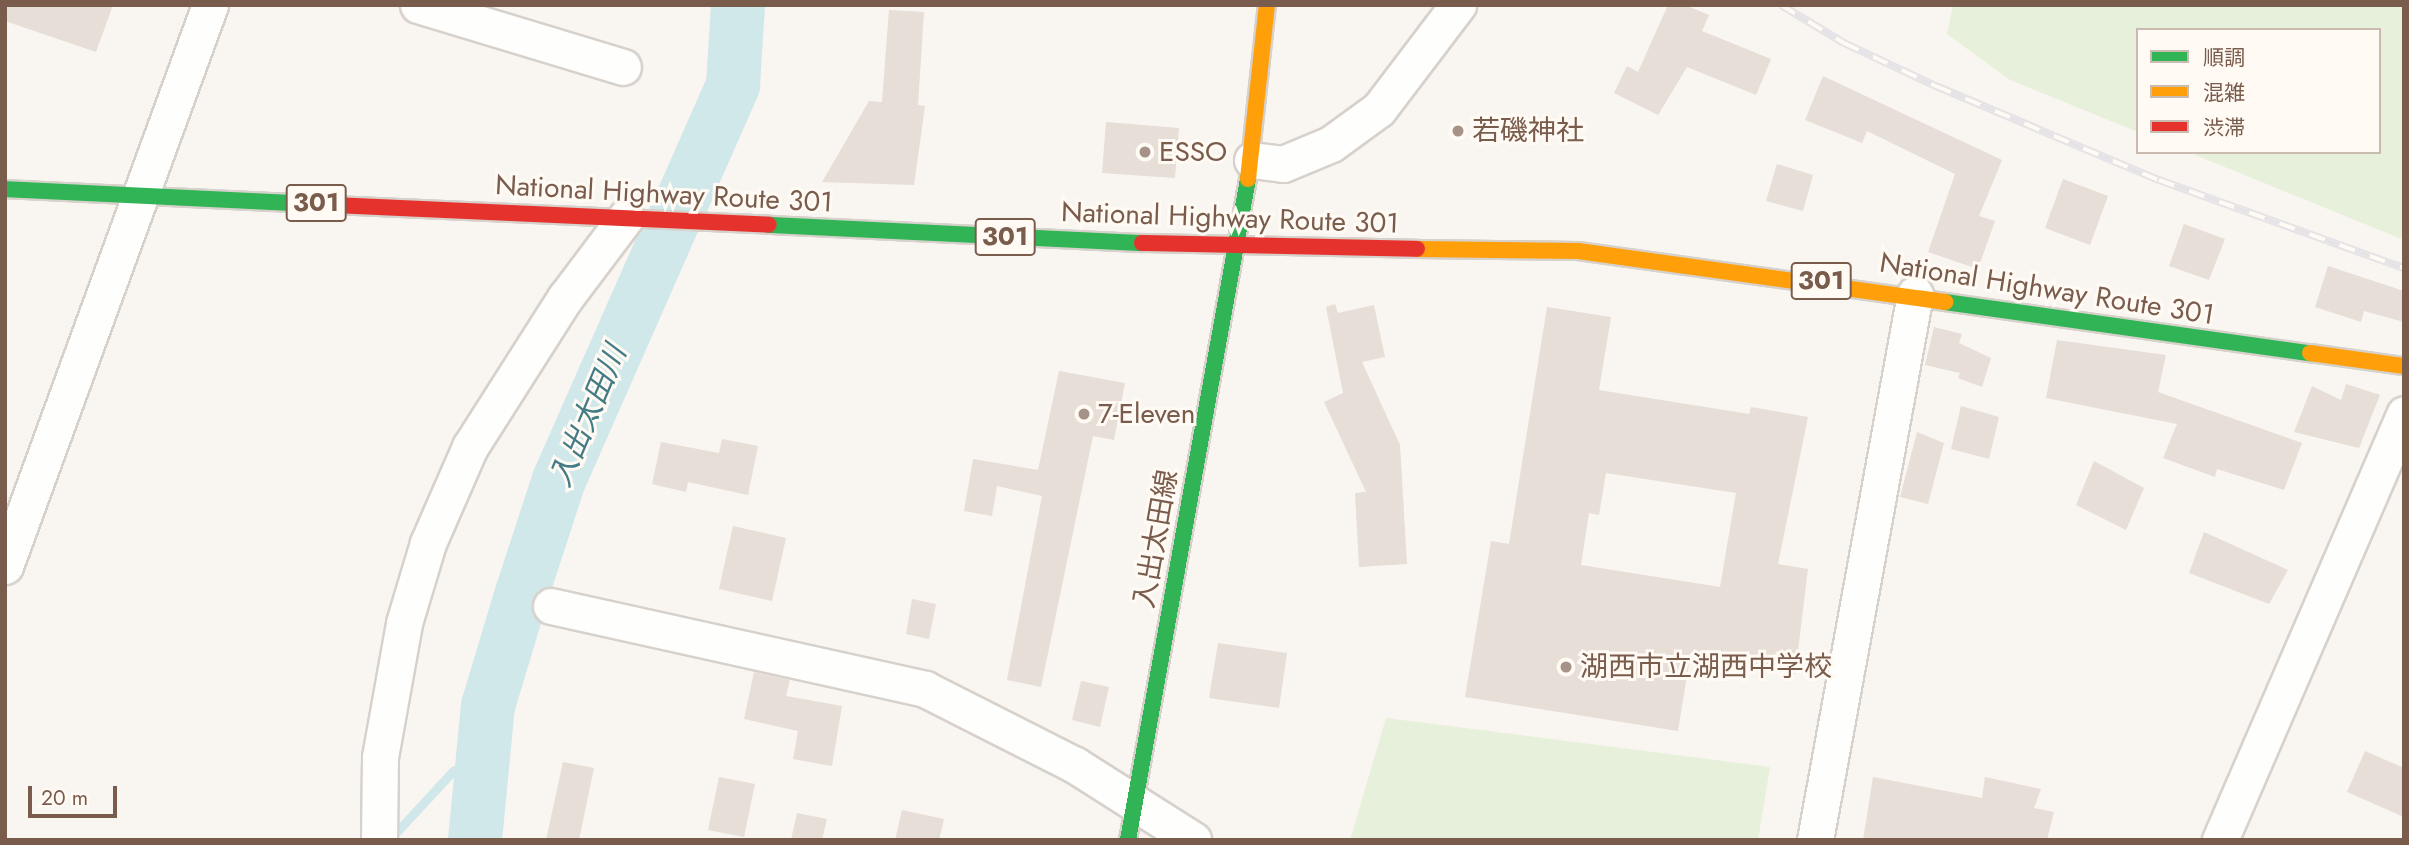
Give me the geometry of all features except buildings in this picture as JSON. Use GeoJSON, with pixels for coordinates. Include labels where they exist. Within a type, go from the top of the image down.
{"type":"FeatureCollection","features":[{"type":"Feature","properties":{"kind":"main road","name":"入出太田線"},"geometry":{"type":"LineString","coordinates":[[1128,840],[1137,803],[1252,160],[1266,5]]}},
{"type":"Feature","properties":{"kind":"main road","name":"National Highway Route 301"},"geometry":{"type":"LineString","coordinates":[[5,189],[1235,247],[1578,251],[1915,294],[2404,366]]}},
{"type":"Feature","properties":{"kind":"street"},"geometry":{"type":"LineString","coordinates":[[5,566],[143,196],[210,5]]}},
{"type":"Feature","properties":{"kind":"street"},"geometry":{"type":"LineString","coordinates":[[418,5],[623,67]]}},
{"type":"Feature","properties":{"kind":"street"},"geometry":{"type":"LineString","coordinates":[[1252,160],[1283,164],[1331,144],[1379,109],[1458,5]]}},
{"type":"Feature","properties":{"kind":"street"},"geometry":{"type":"LineString","coordinates":[[379,840],[380,757],[404,623],[429,543],[470,447],[565,298],[626,217]]}},
{"type":"Feature","properties":{"kind":"street"},"geometry":{"type":"LineString","coordinates":[[1815,840],[1915,294]]}},
{"type":"Feature","properties":{"kind":"street"},"geometry":{"type":"LineString","coordinates":[[2220,840],[2404,414]]}},
{"type":"Feature","properties":{"kind":"street"},"geometry":{"type":"LineString","coordinates":[[551,606],[925,689],[1137,803],[1193,840]]}},
{"type":"Feature","properties":{"kind":"green space"},"geometry":{"type":"Polygon","coordinates":[[[1953,5],[2404,5],[2404,240],[2193,154],[2381,154],[2381,28],[2136,28],[2136,131],[2010,80],[1947,34],[1953,5]]]}},
{"type":"Feature","properties":{"kind":"green space"},"geometry":{"type":"Polygon","coordinates":[[[1386,718],[1770,767],[1758,840],[1350,840],[1386,718]]]}},
{"type":"Feature","properties":{"kind":"waterway","name":"入出太田川"},"geometry":{"type":"LineString","coordinates":[[475,840],[488,706],[522,593],[559,480],[733,85],[738,5]]}},
{"type":"Feature","properties":{"kind":"waterway"},"geometry":{"type":"LineString","coordinates":[[390,839],[453,771],[482,757]]}},
{"type":"Feature","properties":{"kind":"railway"},"geometry":{"type":"LineString","coordinates":[[1781,5],[1844,43],[1936,86],[2159,180],[2404,268]]}},
{"type":"Feature","properties":{"kind":"traffic: fast"},"geometry":{"type":"LineString","coordinates":[[1128,840],[1248,179]]}},
{"type":"Feature","properties":{"kind":"traffic: fast"},"geometry":{"type":"LineString","coordinates":[[5,189],[336,205]]}},
{"type":"Feature","properties":{"kind":"traffic: fast"},"geometry":{"type":"LineString","coordinates":[[769,225],[1142,243]]}},
{"type":"Feature","properties":{"kind":"traffic: fast"},"geometry":{"type":"LineString","coordinates":[[1945,302],[2310,353]]}},
{"type":"Feature","properties":{"kind":"traffic: slow"},"geometry":{"type":"LineString","coordinates":[[1248,179],[1267,5]]}},
{"type":"Feature","properties":{"kind":"traffic: slow"},"geometry":{"type":"LineString","coordinates":[[1417,249],[1578,251],[1945,302]]}},
{"type":"Feature","properties":{"kind":"traffic: slow"},"geometry":{"type":"LineString","coordinates":[[2310,353],[2404,366]]}},
{"type":"Feature","properties":{"kind":"traffic: jam"},"geometry":{"type":"LineString","coordinates":[[336,205],[769,225]]}},
{"type":"Feature","properties":{"kind":"traffic: jam"},"geometry":{"type":"LineString","coordinates":[[1142,243],[1417,249]]}},
{"type":"Feature","properties":{"kind":"place","name":"若磯神社"},"geometry":{"type":"Point","coordinates":[1458,131]}},
{"type":"Feature","properties":{"kind":"place","name":"ESSO"},"geometry":{"type":"Point","coordinates":[1145,152]}},
{"type":"Feature","properties":{"kind":"place","name":"7-Eleven"},"geometry":{"type":"Point","coordinates":[1084,414]}},
{"type":"Feature","properties":{"kind":"place","name":"湖西市立湖西中学校"},"geometry":{"type":"Point","coordinates":[1566,667]}}]}
